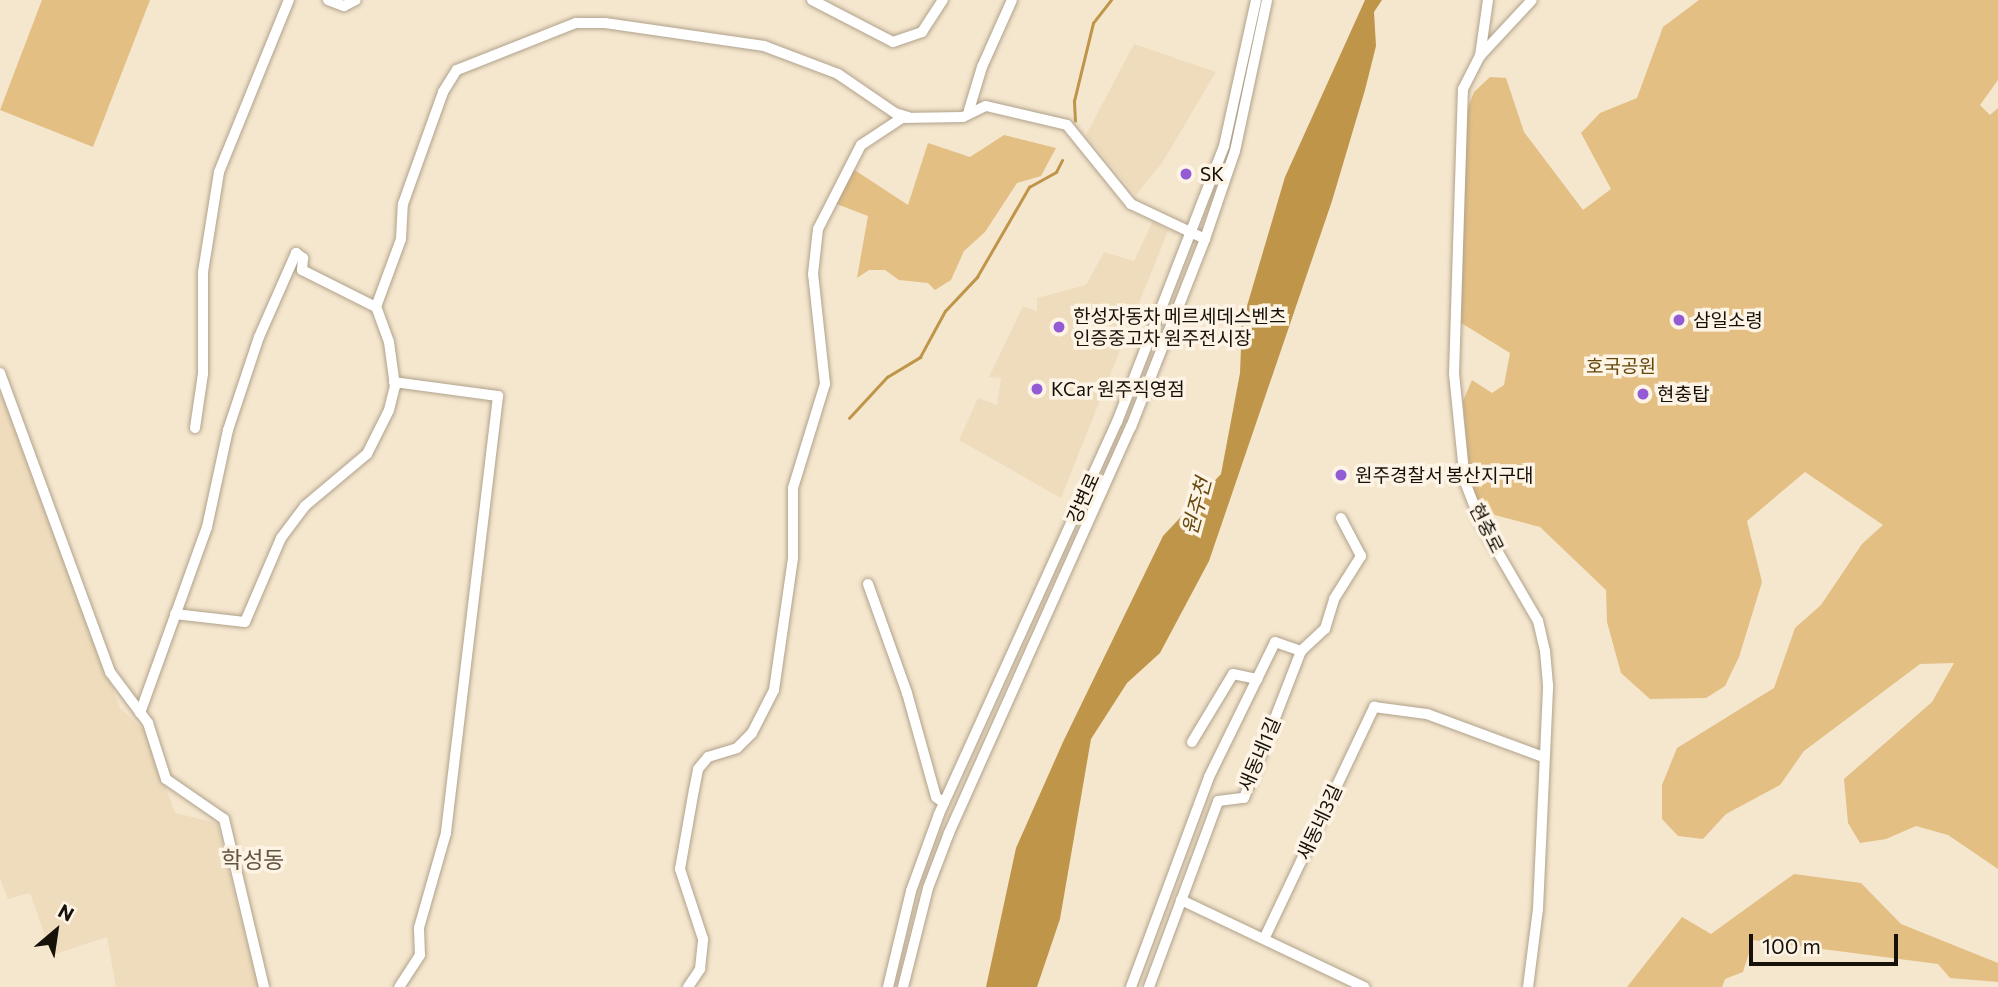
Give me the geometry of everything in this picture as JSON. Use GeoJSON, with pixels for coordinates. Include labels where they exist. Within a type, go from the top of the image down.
{"type":"FeatureCollection","features":[{"type":"Feature","properties":{"kind":"street"},"geometry":{"type":"LineString","coordinates":[[195,428],[203,374],[203,272],[219,172],[289,0]]}},
{"type":"Feature","properties":{"kind":"street"},"geometry":{"type":"LineString","coordinates":[[328,0],[344,6],[356,0]]}},
{"type":"Feature","properties":{"kind":"street"},"geometry":{"type":"LineString","coordinates":[[812,0],[893,42],[922,33],[943,0]]}},
{"type":"Feature","properties":{"kind":"street"},"geometry":{"type":"LineString","coordinates":[[688,987],[700,969],[703,939],[680,869],[698,769],[708,757],[737,748],[752,733],[774,690],[793,558],[793,488],[825,384],[813,274],[817,229],[861,145],[902,118],[963,117],[969,110],[982,67],[1012,0]]}},
{"type":"Feature","properties":{"kind":"street","name":"강변로"},"geometry":{"type":"LineString","coordinates":[[888,987],[911,891],[944,803],[1117,422],[1224,146],[1256,0]]}},
{"type":"Feature","properties":{"kind":"street","name":"강변로"},"geometry":{"type":"LineString","coordinates":[[903,987],[928,888],[1131,427],[1205,239],[1235,151],[1266,0]]}},
{"type":"Feature","properties":{"kind":"street"},"geometry":{"type":"LineString","coordinates":[[1480,56],[1488,0]]}},
{"type":"Feature","properties":{"kind":"street","name":"현충로"},"geometry":{"type":"LineString","coordinates":[[1524,986],[1538,909],[1548,685],[1545,650],[1521,589],[1480,523],[1465,482],[1458,440],[1454,374],[1458,131],[1463,89],[1480,56],[1532,0]]}},
{"type":"Feature","properties":{"kind":"street"},"geometry":{"type":"LineString","coordinates":[[176,614],[246,622],[281,538],[305,506],[367,454],[389,410],[394,382],[389,342],[376,307],[399,247],[403,204],[450,77],[467,65],[576,23],[605,23],[764,47],[838,74],[895,113],[913,118]]}},
{"type":"Feature","properties":{"kind":"street"},"geometry":{"type":"LineString","coordinates":[[969,110],[986,106],[1067,125],[1131,204],[1205,239]]}},
{"type":"Feature","properties":{"kind":"street"},"geometry":{"type":"LineString","coordinates":[[140,713],[207,527],[236,407],[259,337],[296,253],[303,258],[302,270],[376,307]]}},
{"type":"Feature","properties":{"kind":"street"},"geometry":{"type":"LineString","coordinates":[[0,373],[74,568],[89,621],[110,672],[140,713],[166,779],[224,819],[264,987]]}},
{"type":"Feature","properties":{"kind":"street"},"geometry":{"type":"LineString","coordinates":[[394,382],[498,396],[446,833],[419,928],[420,955],[399,987]]}},
{"type":"Feature","properties":{"kind":"street","name":"새동네1길"},"geometry":{"type":"LineString","coordinates":[[1149,987],[1218,800],[1244,798],[1301,651],[1325,629],[1334,599],[1361,556],[1340,518]]}},
{"type":"Feature","properties":{"kind":"street"},"geometry":{"type":"LineString","coordinates":[[868,584],[907,693],[936,797],[944,803]]}},
{"type":"Feature","properties":{"kind":"street"},"geometry":{"type":"LineString","coordinates":[[1131,987],[1209,777],[1275,642],[1301,651]]}},
{"type":"Feature","properties":{"kind":"street"},"geometry":{"type":"LineString","coordinates":[[1192,741],[1233,674],[1257,679]]}},
{"type":"Feature","properties":{"kind":"street","name":"새동네3길"},"geometry":{"type":"LineString","coordinates":[[1265,937],[1374,707],[1427,714],[1543,757]]}},
{"type":"Feature","properties":{"kind":"street"},"geometry":{"type":"LineString","coordinates":[[1181,900],[1265,937],[1341,982],[1364,987]]}},
{"type":"Feature","properties":{"kind":"shaded area"},"geometry":{"type":"Polygon","coordinates":[[[1134,44],[1216,72],[1162,163],[1136,195],[1086,135],[1134,44]]]}},
{"type":"Feature","properties":{"kind":"shaded area"},"geometry":{"type":"Polygon","coordinates":[[[1153,221],[1168,231],[1061,498],[959,440],[978,398],[997,405],[1001,378],[989,377],[1023,306],[1037,311],[1037,298],[1086,285],[1104,252],[1134,261],[1153,221]]]}},
{"type":"Feature","properties":{"kind":"shaded area"},"geometry":{"type":"Polygon","coordinates":[[[0,391],[120,708],[146,732],[175,813],[217,823],[258,987],[116,987],[107,937],[52,955],[30,893],[8,899],[0,879],[0,391]]]}},
{"type":"Feature","properties":{"kind":"green space"},"geometry":{"type":"Polygon","coordinates":[[[42,0],[150,0],[93,147],[0,110],[42,0]]]}},
{"type":"Feature","properties":{"kind":"green space","name":"호국공원"},"geometry":{"type":"Polygon","coordinates":[[[1699,0],[1998,0],[1998,80],[1980,105],[1990,115],[1998,108],[1998,869],[1948,835],[1916,826],[1886,839],[1860,843],[1848,823],[1844,779],[1932,702],[1954,663],[1920,664],[1804,751],[1780,785],[1726,814],[1703,839],[1678,836],[1662,819],[1662,785],[1677,748],[1774,688],[1795,628],[1821,605],[1862,544],[1883,525],[1805,472],[1747,521],[1762,582],[1739,657],[1725,686],[1706,698],[1650,699],[1621,673],[1607,622],[1606,590],[1540,527],[1487,513],[1471,494],[1463,401],[1472,380],[1492,393],[1504,385],[1510,353],[1458,321],[1466,113],[1474,92],[1490,77],[1506,78],[1524,132],[1583,210],[1611,189],[1581,133],[1600,113],[1637,98],[1663,27],[1699,0]]]}},
{"type":"Feature","properties":{"kind":"green space"},"geometry":{"type":"Polygon","coordinates":[[[1004,135],[1056,148],[1041,176],[1017,183],[985,232],[964,251],[951,280],[935,290],[928,283],[899,280],[885,270],[869,270],[857,278],[868,216],[834,203],[853,169],[908,205],[928,143],[970,157],[1004,135]]]}},
{"type":"Feature","properties":{"kind":"green space"},"geometry":{"type":"Polygon","coordinates":[[[1794,874],[1861,883],[1901,924],[1998,963],[1998,982],[1950,978],[1938,964],[1753,940],[1743,972],[1725,979],[1722,987],[1627,987],[1682,917],[1711,934],[1794,874]]]}},
{"type":"Feature","properties":{"kind":"water","name":"원주천"},"geometry":{"type":"Polygon","coordinates":[[[1365,0],[1382,0],[1374,12],[1376,46],[1365,90],[1332,201],[1209,561],[1160,653],[1127,683],[1091,739],[1060,919],[1037,987],[986,987],[1016,848],[1063,742],[1163,536],[1221,474],[1240,373],[1242,323],[1285,177],[1365,0]]]}},
{"type":"Feature","properties":{"kind":"waterway"},"geometry":{"type":"LineString","coordinates":[[1075,121],[1074,101],[1093,23],[1111,0]]}},
{"type":"Feature","properties":{"kind":"waterway"},"geometry":{"type":"LineString","coordinates":[[849,418],[887,377],[920,357],[945,311],[977,277],[1029,187],[1056,172],[1062,160]]}},
{"type":"Feature","properties":{"kind":"place","name":"SK"},"geometry":{"type":"Point","coordinates":[1186,174]}},
{"type":"Feature","properties":{"kind":"place","name":"삼일소령"},"geometry":{"type":"Point","coordinates":[1679,320]}},
{"type":"Feature","properties":{"kind":"place","name":"한성자동차 메르세데스벤츠 인증중고차 원주전시장"},"geometry":{"type":"Point","coordinates":[1059,327]}},
{"type":"Feature","properties":{"kind":"place","name":"KCar 원주직영점"},"geometry":{"type":"Point","coordinates":[1037,389]}},
{"type":"Feature","properties":{"kind":"place","name":"현충탑"},"geometry":{"type":"Point","coordinates":[1643,394]}},
{"type":"Feature","properties":{"kind":"place","name":"원주경찰서 봉산지구대"},"geometry":{"type":"Point","coordinates":[1341,475]}},
{"type":"Feature","properties":{"kind":"district","name":"학성동"},"geometry":{"type":"Point","coordinates":[253,859]}}]}
